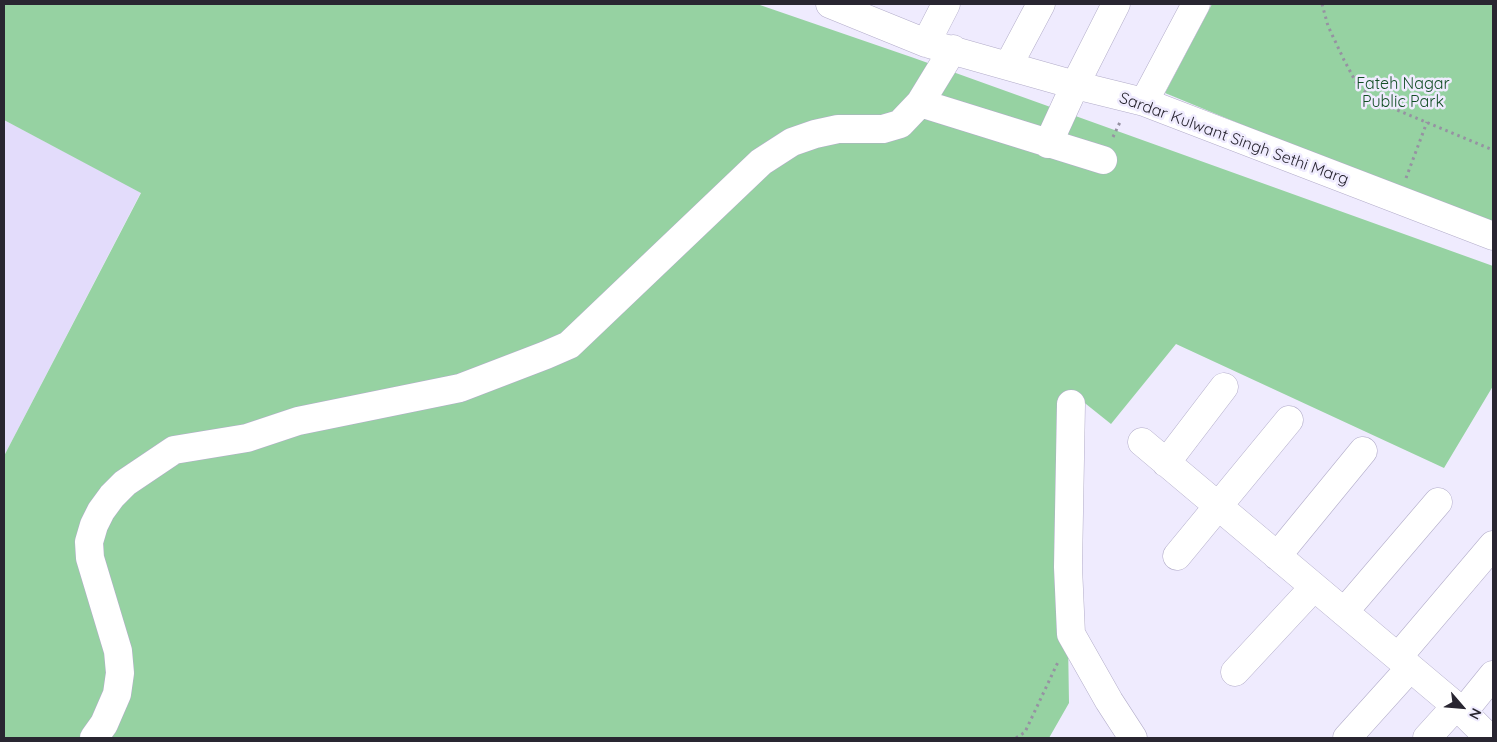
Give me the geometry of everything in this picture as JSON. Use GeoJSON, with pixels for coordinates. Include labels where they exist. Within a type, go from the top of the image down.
{"type":"FeatureCollection","features":[{"type":"Feature","properties":{"kind":"street","name":"Sardar Kulwant Singh Sethi Marg"},"geometry":{"type":"LineString","coordinates":[[830,4],[926,43],[1137,101],[1493,236]]}},
{"type":"Feature","properties":{"kind":"street"},"geometry":{"type":"LineString","coordinates":[[926,43],[946,4]]}},
{"type":"Feature","properties":{"kind":"street"},"geometry":{"type":"LineString","coordinates":[[1008,66],[1041,4]]}},
{"type":"Feature","properties":{"kind":"street"},"geometry":{"type":"LineString","coordinates":[[1048,144],[1116,4]]}},
{"type":"Feature","properties":{"kind":"street"},"geometry":{"type":"LineString","coordinates":[[1137,101],[1196,4]]}},
{"type":"Feature","properties":{"kind":"street"},"geometry":{"type":"LineString","coordinates":[[94,738],[104,724],[117,694],[120,673],[118,651],[90,558],[89,542],[101,511],[112,496],[125,484],[174,450],[247,438],[298,421],[460,388],[569,345],[761,162],[792,142],[815,134],[838,129],[884,129],[900,124],[920,104],[953,49]]}},
{"type":"Feature","properties":{"kind":"street"},"geometry":{"type":"LineString","coordinates":[[920,104],[1103,160]]}},
{"type":"Feature","properties":{"kind":"street"},"geometry":{"type":"LineString","coordinates":[[1166,463],[1224,388]]}},
{"type":"Feature","properties":{"kind":"street"},"geometry":{"type":"LineString","coordinates":[[1072,404],[1068,567],[1071,634],[1109,701],[1133,738]]}},
{"type":"Feature","properties":{"kind":"street"},"geometry":{"type":"LineString","coordinates":[[1177,556],[1289,420]]}},
{"type":"Feature","properties":{"kind":"street"},"geometry":{"type":"LineString","coordinates":[[1142,442],[1460,709],[1488,738]]}},
{"type":"Feature","properties":{"kind":"street"},"geometry":{"type":"LineString","coordinates":[[1277,556],[1364,451]]}},
{"type":"Feature","properties":{"kind":"street"},"geometry":{"type":"LineString","coordinates":[[1344,612],[1438,502]]}},
{"type":"Feature","properties":{"kind":"street"},"geometry":{"type":"LineString","coordinates":[[1347,738],[1493,545]]}},
{"type":"Feature","properties":{"kind":"street"},"geometry":{"type":"LineString","coordinates":[[1235,672],[1314,587]]}},
{"type":"Feature","properties":{"kind":"street"},"geometry":{"type":"LineString","coordinates":[[1427,738],[1460,709],[1493,675]]}},
{"type":"Feature","properties":{"kind":"path"},"geometry":{"type":"LineString","coordinates":[[1322,4],[1328,26],[1358,86],[1378,102],[1493,150]]}},
{"type":"Feature","properties":{"kind":"path"},"geometry":{"type":"LineString","coordinates":[[1103,160],[1137,101]]}},
{"type":"Feature","properties":{"kind":"path"},"geometry":{"type":"LineString","coordinates":[[1397,199],[1427,122]]}},
{"type":"Feature","properties":{"kind":"path"},"geometry":{"type":"LineString","coordinates":[[1016,738],[1025,732],[1071,634]]}},
{"type":"Feature","properties":{"kind":"shaded area"},"geometry":{"type":"Polygon","coordinates":[[[4,120],[141,192],[4,456],[4,120]]]}},
{"type":"Feature","properties":{"kind":"green space"},"geometry":{"type":"Polygon","coordinates":[[[4,4],[757,4],[914,58],[1493,266],[1493,386],[1444,468],[1176,344],[1111,424],[1081,400],[1065,452],[1069,703],[1049,738],[4,738],[4,456],[141,193],[4,120],[4,4]]]}},
{"type":"Feature","properties":{"kind":"green space","name":"Fateh Nagar Public Park"},"geometry":{"type":"Polygon","coordinates":[[[1212,4],[1493,4],[1493,228],[1165,93],[1212,4]]]}}]}
